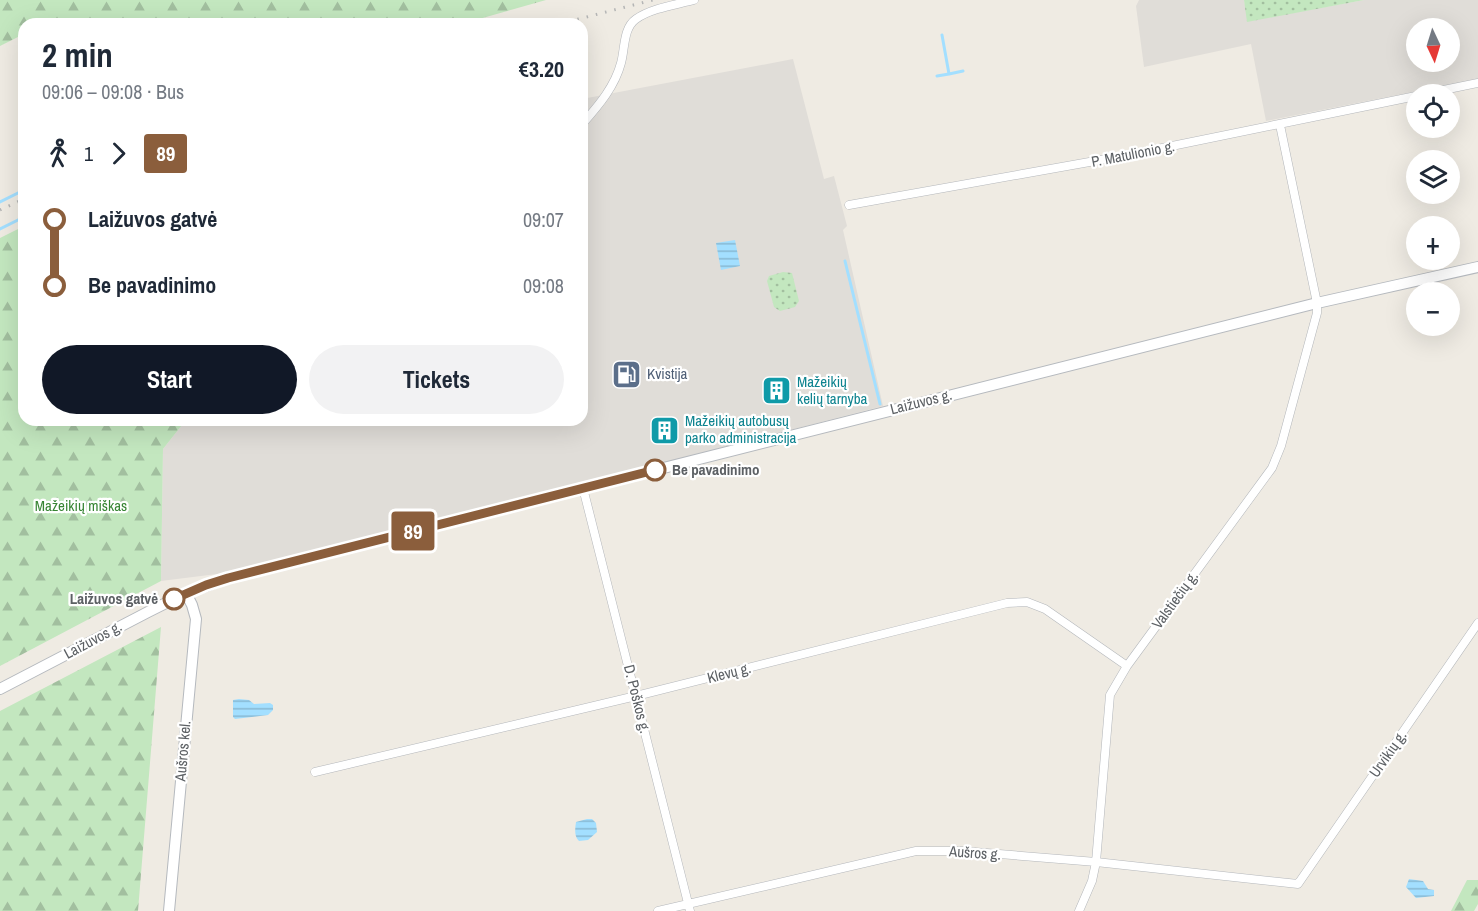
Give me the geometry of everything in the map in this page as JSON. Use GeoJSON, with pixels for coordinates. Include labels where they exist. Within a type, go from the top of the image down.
{"type":"FeatureCollection","features":[{"type":"Feature","properties":{"kind":"main road","name":"Laižuvos g."},"geometry":{"type":"LineString","coordinates":[[0,689],[186,593],[228,578],[1317,303],[1478,267]]}},
{"type":"Feature","properties":{"kind":"main road","name":"Aušros kel."},"geometry":{"type":"LineString","coordinates":[[169,911],[196,619],[186,593]]}},
{"type":"Feature","properties":{"kind":"street"},"geometry":{"type":"LineString","coordinates":[[588,118],[606,96],[621,65],[626,36],[634,20],[654,10],[694,0]]}},
{"type":"Feature","properties":{"kind":"street"},"geometry":{"type":"LineString","coordinates":[[1460,87],[1478,83]]}},
{"type":"Feature","properties":{"kind":"street","name":"P. Matulionio g."},"geometry":{"type":"LineString","coordinates":[[849,206],[1123,156],[1406,98]]}},
{"type":"Feature","properties":{"kind":"street"},"geometry":{"type":"LineString","coordinates":[[1280,125],[1317,303]]}},
{"type":"Feature","properties":{"kind":"street","name":"Valstiečių g."},"geometry":{"type":"LineString","coordinates":[[1079,911],[1092,881],[1096,862],[1110,695],[1126,666],[1272,468],[1281,447],[1317,313],[1317,303]]}},
{"type":"Feature","properties":{"kind":"street","name":"D. Poškos g."},"geometry":{"type":"LineString","coordinates":[[583,488],[688,907]]}},
{"type":"Feature","properties":{"kind":"street","name":"Klevų g."},"geometry":{"type":"LineString","coordinates":[[315,772],[636,696],[1007,603],[1027,602],[1045,609],[1126,666]]}},
{"type":"Feature","properties":{"kind":"street","name":"Urvikių g."},"geometry":{"type":"LineString","coordinates":[[1298,884],[1478,623]]}},
{"type":"Feature","properties":{"kind":"street","name":"Aušros g."},"geometry":{"type":"LineString","coordinates":[[658,911],[688,907],[916,851],[962,851],[1096,862],[1298,884]]}},
{"type":"Feature","properties":{"kind":"shaded area"},"geometry":{"type":"Polygon","coordinates":[[[1139,0],[1244,0],[1248,21],[1364,0],[1478,0],[1478,79],[1453,84],[1406,84],[1406,93],[1266,121],[1251,44],[1144,67],[1136,6],[1139,0]]]}},
{"type":"Feature","properties":{"kind":"shaded area"},"geometry":{"type":"Polygon","coordinates":[[[793,59],[824,179],[834,176],[847,226],[843,230],[883,406],[450,518],[225,573],[161,581],[163,449],[181,426],[588,426],[588,98],[793,59]]]}},
{"type":"Feature","properties":{"kind":"green space"},"geometry":{"type":"Polygon","coordinates":[[[0,0],[546,0],[483,18],[18,18],[18,37],[0,46],[0,0]]]}},
{"type":"Feature","properties":{"kind":"green space"},"geometry":{"type":"Polygon","coordinates":[[[1244,0],[1364,0],[1247,22],[1244,0]]]}},
{"type":"Feature","properties":{"kind":"green space","name":"Mažeikių miškas"},"geometry":{"type":"Polygon","coordinates":[[[18,229],[18,426],[181,426],[163,449],[161,581],[0,666],[0,238],[18,229]]]}},
{"type":"Feature","properties":{"kind":"green space"},"geometry":{"type":"Polygon","coordinates":[[[783,272],[792,273],[799,301],[795,307],[780,311],[774,307],[767,281],[769,276],[783,272]]]}},
{"type":"Feature","properties":{"kind":"green space"},"geometry":{"type":"Polygon","coordinates":[[[161,627],[138,911],[0,911],[0,711],[161,627]]]}},
{"type":"Feature","properties":{"kind":"green space"},"geometry":{"type":"Polygon","coordinates":[[[1467,880],[1478,880],[1478,904],[1474,911],[1451,911],[1467,880]]]}},
{"type":"Feature","properties":{"kind":"water"},"geometry":{"type":"Polygon","coordinates":[[[735,240],[740,266],[721,270],[716,243],[735,240]]]}},
{"type":"Feature","properties":{"kind":"water"},"geometry":{"type":"Polygon","coordinates":[[[233,700],[249,700],[254,704],[270,703],[273,705],[273,710],[268,715],[235,719],[233,700]]]}},
{"type":"Feature","properties":{"kind":"water"},"geometry":{"type":"Polygon","coordinates":[[[592,819],[596,823],[597,832],[588,840],[579,841],[575,830],[576,822],[592,819]]]}},
{"type":"Feature","properties":{"kind":"water"},"geometry":{"type":"Polygon","coordinates":[[[1409,879],[1423,881],[1428,889],[1434,890],[1434,896],[1416,898],[1406,887],[1409,879]]]}},
{"type":"Feature","properties":{"kind":"waterway"},"geometry":{"type":"LineString","coordinates":[[942,35],[949,74],[963,71]]}},
{"type":"Feature","properties":{"kind":"waterway"},"geometry":{"type":"LineString","coordinates":[[937,76],[949,74]]}},
{"type":"Feature","properties":{"kind":"waterway"},"geometry":{"type":"LineString","coordinates":[[0,202],[18,193]]}},
{"type":"Feature","properties":{"kind":"waterway"},"geometry":{"type":"LineString","coordinates":[[0,229],[18,220]]}},
{"type":"Feature","properties":{"kind":"waterway"},"geometry":{"type":"LineString","coordinates":[[845,261],[880,404]]}},
{"type":"Feature","properties":{"kind":"railway"},"geometry":{"type":"LineString","coordinates":[[582,18],[653,0]]}},
{"type":"Feature","properties":{"kind":"railway"},"geometry":{"type":"LineString","coordinates":[[0,210],[18,202]]}},
{"type":"Feature","properties":{"kind":"bus line","name":"89"},"geometry":{"type":"LineString","coordinates":[[174,599],[228,578],[655,470]]}},
{"type":"Feature","properties":{"kind":"place","name":"Kvistija"},"geometry":{"type":"Point","coordinates":[626,374]}},
{"type":"Feature","properties":{"kind":"place","name":"Mažeikių kelių tarnyba"},"geometry":{"type":"Point","coordinates":[776,391]}},
{"type":"Feature","properties":{"kind":"place","name":"Mažeikių autobusų parko administracija"},"geometry":{"type":"Point","coordinates":[664,430]}},
{"type":"Feature","properties":{"kind":"place","name":"Be pavadinimo"},"geometry":{"type":"Point","coordinates":[655,470]}},
{"type":"Feature","properties":{"kind":"place","name":"Laižuvos gatvė"},"geometry":{"type":"Point","coordinates":[174,599]}}]}
